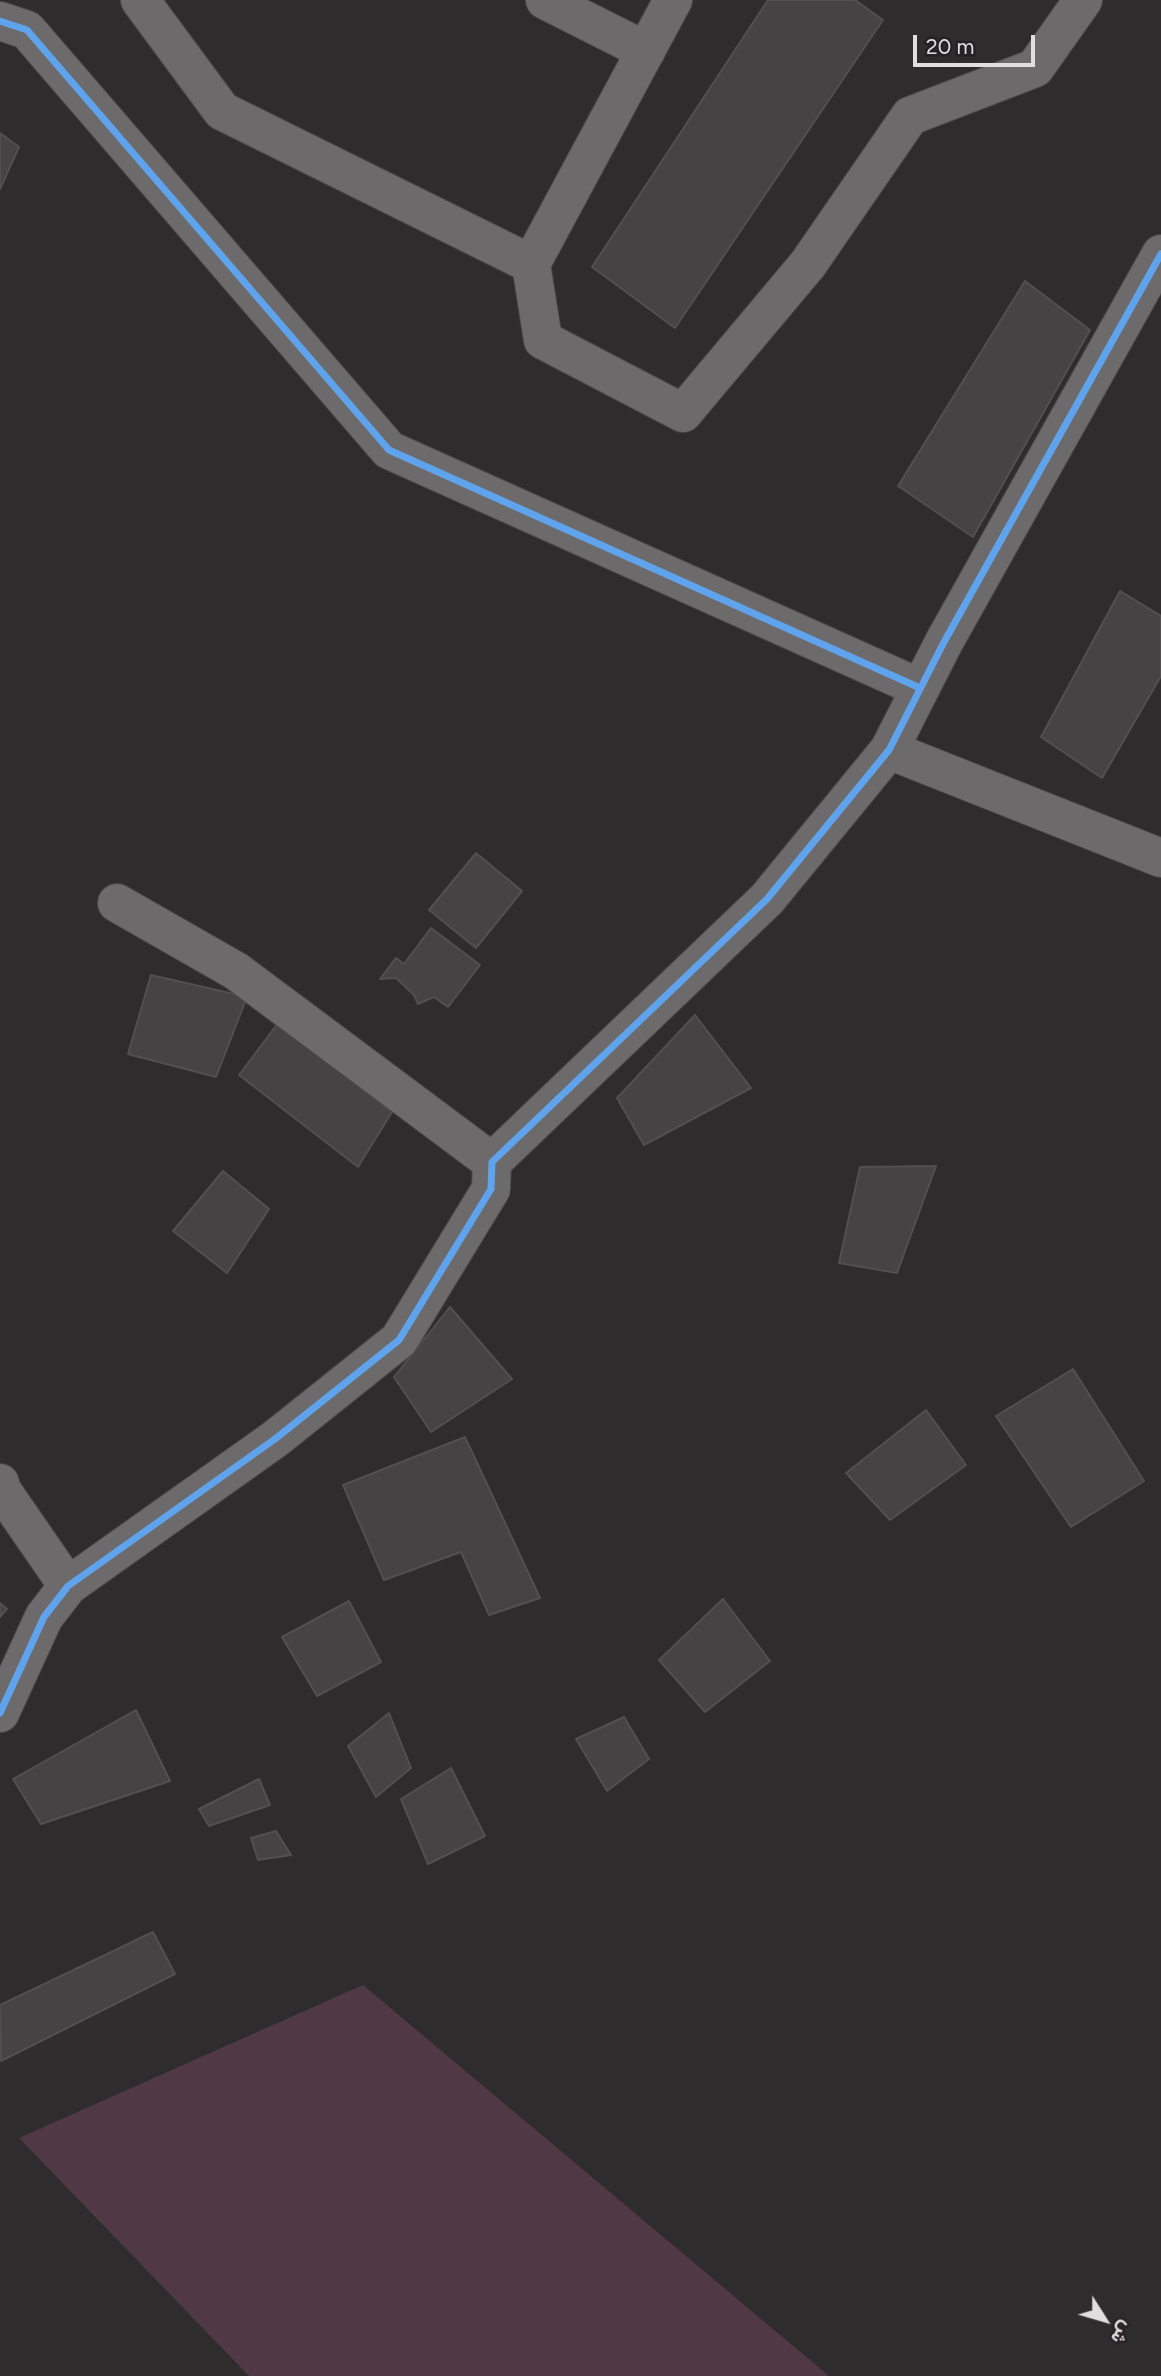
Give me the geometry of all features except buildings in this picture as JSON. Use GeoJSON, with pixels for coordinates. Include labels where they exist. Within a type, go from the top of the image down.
{"type":"FeatureCollection","features":[{"type":"Feature","properties":{"kind":"street"},"geometry":{"type":"LineString","coordinates":[[140,0],[222,111],[531,264]]}},
{"type":"Feature","properties":{"kind":"street"},"geometry":{"type":"LineString","coordinates":[[545,0],[646,51]]}},
{"type":"Feature","properties":{"kind":"street"},"geometry":{"type":"LineString","coordinates":[[673,0],[531,264],[543,340],[683,413],[808,264],[910,116],[1035,68],[1083,0]]}},
{"type":"Feature","properties":{"kind":"street"},"geometry":{"type":"LineString","coordinates":[[0,21],[27,30],[389,450],[920,688]]}},
{"type":"Feature","properties":{"kind":"street"},"geometry":{"type":"LineString","coordinates":[[0,1713],[44,1617],[68,1586],[275,1439],[399,1340],[491,1189],[492,1162],[767,899],[889,750],[957,618],[1161,254]]}},
{"type":"Feature","properties":{"kind":"street"},"geometry":{"type":"LineString","coordinates":[[889,750],[1161,858]]}},
{"type":"Feature","properties":{"kind":"street"},"geometry":{"type":"LineString","coordinates":[[117,903],[236,971],[492,1162]]}},
{"type":"Feature","properties":{"kind":"street"},"geometry":{"type":"LineString","coordinates":[[0,1483],[1,1489],[68,1586]]}},
{"type":"Feature","properties":{"kind":"shaded area"},"geometry":{"type":"Polygon","coordinates":[[[363,1985],[829,2376],[249,2376],[19,2138],[363,1985]]]}},
{"type":"Feature","properties":{"kind":"cycle path"},"geometry":{"type":"LineString","coordinates":[[0,21],[27,30],[389,450],[920,688]]}},
{"type":"Feature","properties":{"kind":"cycle path"},"geometry":{"type":"LineString","coordinates":[[0,1713],[44,1617],[68,1586],[275,1439],[399,1340],[491,1189],[492,1162],[767,899],[889,750],[944,642],[1161,254]]}}]}
